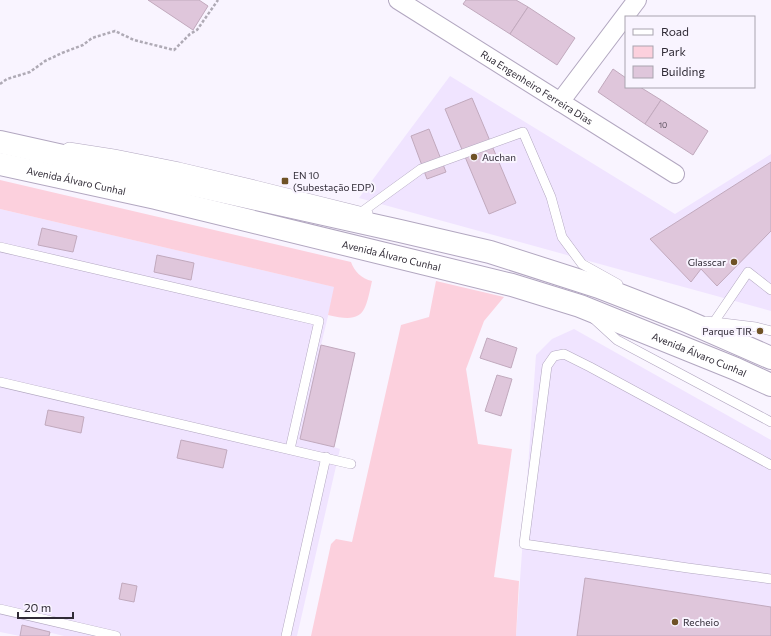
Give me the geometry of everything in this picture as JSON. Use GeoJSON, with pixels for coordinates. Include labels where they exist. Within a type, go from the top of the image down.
{"type":"FeatureCollection","features":[{"type":"Feature","properties":{"kind":"main road","name":"Avenida Álvaro Cunhal"},"geometry":{"type":"LineString","coordinates":[[0,142],[51,152],[398,244],[512,286],[580,306],[736,369],[771,385]]}},
{"type":"Feature","properties":{"kind":"main road","name":"Avenida Álvaro Cunhal"},"geometry":{"type":"LineString","coordinates":[[0,164],[156,198],[398,244],[490,252],[599,287],[684,320],[771,358]]}},
{"type":"Feature","properties":{"kind":"street","name":"Rua Engenheiro Ferreira Dias"},"geometry":{"type":"LineString","coordinates":[[398,0],[675,174]]}},
{"type":"Feature","properties":{"kind":"street"},"geometry":{"type":"LineString","coordinates":[[560,102],[637,0]]}},
{"type":"Feature","properties":{"kind":"lane"},"geometry":{"type":"LineString","coordinates":[[363,211],[421,169],[523,132],[551,197],[562,237],[582,264],[684,320],[756,327],[771,331]]}},
{"type":"Feature","properties":{"kind":"lane"},"geometry":{"type":"LineString","coordinates":[[51,152],[70,147],[114,154],[248,183],[363,211],[377,216],[398,244]]}},
{"type":"Feature","properties":{"kind":"lane"},"geometry":{"type":"LineString","coordinates":[[0,247],[319,321],[290,449]]}},
{"type":"Feature","properties":{"kind":"lane"},"geometry":{"type":"LineString","coordinates":[[714,322],[748,272],[771,290]]}},
{"type":"Feature","properties":{"kind":"lane"},"geometry":{"type":"LineString","coordinates":[[580,306],[617,340],[771,422]]}},
{"type":"Feature","properties":{"kind":"lane"},"geometry":{"type":"LineString","coordinates":[[771,465],[584,364],[564,354],[554,356],[546,366],[524,544],[688,568],[771,578]]}},
{"type":"Feature","properties":{"kind":"lane"},"geometry":{"type":"LineString","coordinates":[[0,382],[351,464]]}},
{"type":"Feature","properties":{"kind":"lane"},"geometry":{"type":"LineString","coordinates":[[286,636],[326,458]]}},
{"type":"Feature","properties":{"kind":"lane"},"geometry":{"type":"LineString","coordinates":[[0,609],[116,636]]}},
{"type":"Feature","properties":{"kind":"path"},"geometry":{"type":"LineString","coordinates":[[0,84],[7,79],[30,72],[45,61],[83,45],[92,38],[115,31],[134,40],[174,50],[190,34],[197,30],[218,0]]}},
{"type":"Feature","properties":{"kind":"shaded area"},"geometry":{"type":"Polygon","coordinates":[[[450,76],[675,214],[771,154],[771,311],[359,198],[450,76]]]}},
{"type":"Feature","properties":{"kind":"shaded area"},"geometry":{"type":"Polygon","coordinates":[[[0,209],[335,287],[321,345],[355,353],[334,447],[340,449],[297,636],[64,636],[23,626],[20,636],[0,632],[0,209]]]}},
{"type":"Feature","properties":{"kind":"shaded area"},"geometry":{"type":"Polygon","coordinates":[[[574,329],[771,440],[771,636],[516,636],[536,355],[552,339],[574,329]]]}},
{"type":"Feature","properties":{"kind":"green space"},"geometry":{"type":"Polygon","coordinates":[[[0,180],[351,262],[359,274],[372,281],[365,308],[361,313],[350,318],[328,315],[334,287],[0,209],[0,180]]]}},
{"type":"Feature","properties":{"kind":"green space"},"geometry":{"type":"Polygon","coordinates":[[[436,281],[504,297],[484,321],[466,369],[478,444],[512,449],[494,577],[519,581],[516,636],[311,636],[331,544],[336,539],[352,542],[401,325],[429,317],[436,281]]]}},
{"type":"Feature","properties":{"kind":"building"},"geometry":{"type":"Polygon","coordinates":[[[148,0],[199,0],[208,6],[193,30],[148,0]]]}},
{"type":"Feature","properties":{"kind":"building"},"geometry":{"type":"Polygon","coordinates":[[[466,0],[516,0],[528,7],[510,34],[463,4],[466,0]]]}},
{"type":"Feature","properties":{"kind":"building"},"geometry":{"type":"Polygon","coordinates":[[[528,7],[575,38],[557,65],[510,34],[528,7]]]}},
{"type":"Feature","properties":{"kind":"building"},"geometry":{"type":"Polygon","coordinates":[[[613,69],[625,77],[625,88],[642,88],[661,100],[645,124],[598,92],[613,69]]]}},
{"type":"Feature","properties":{"kind":"building"},"geometry":{"type":"Polygon","coordinates":[[[472,98],[516,203],[489,214],[445,109],[472,98]]]}},
{"type":"Feature","properties":{"kind":"building"},"geometry":{"type":"Polygon","coordinates":[[[661,100],[708,131],[693,155],[645,124],[661,100]]]}},
{"type":"Feature","properties":{"kind":"building"},"geometry":{"type":"Polygon","coordinates":[[[429,129],[446,172],[427,179],[411,136],[429,129]]]}},
{"type":"Feature","properties":{"kind":"building"},"geometry":{"type":"Polygon","coordinates":[[[771,162],[771,231],[717,286],[701,269],[691,282],[650,239],[771,162]]]}},
{"type":"Feature","properties":{"kind":"building"},"geometry":{"type":"Polygon","coordinates":[[[42,228],[77,236],[73,252],[38,245],[42,228]]]}},
{"type":"Feature","properties":{"kind":"building"},"geometry":{"type":"Polygon","coordinates":[[[157,255],[194,263],[191,280],[154,272],[157,255]]]}},
{"type":"Feature","properties":{"kind":"building"},"geometry":{"type":"Polygon","coordinates":[[[487,338],[517,348],[511,368],[480,358],[487,338]]]}},
{"type":"Feature","properties":{"kind":"building"},"geometry":{"type":"Polygon","coordinates":[[[321,345],[355,353],[334,447],[300,439],[321,345]]]}},
{"type":"Feature","properties":{"kind":"building"},"geometry":{"type":"Polygon","coordinates":[[[497,375],[512,379],[501,416],[485,411],[497,375]]]}},
{"type":"Feature","properties":{"kind":"building"},"geometry":{"type":"Polygon","coordinates":[[[48,410],[84,417],[81,433],[45,425],[48,410]]]}},
{"type":"Feature","properties":{"kind":"building"},"geometry":{"type":"Polygon","coordinates":[[[181,440],[227,450],[223,468],[177,458],[181,440]]]}},
{"type":"Feature","properties":{"kind":"building","name":"Recheio"},"geometry":{"type":"Polygon","coordinates":[[[585,578],[771,607],[771,636],[577,636],[585,578]]]}},
{"type":"Feature","properties":{"kind":"building"},"geometry":{"type":"Polygon","coordinates":[[[122,583],[137,586],[134,602],[119,599],[122,583]]]}},
{"type":"Feature","properties":{"kind":"building"},"geometry":{"type":"Polygon","coordinates":[[[22,625],[50,632],[49,636],[20,636],[22,625]]]}},
{"type":"Feature","properties":{"kind":"place","name":"Auchan"},"geometry":{"type":"Point","coordinates":[474,157]}},
{"type":"Feature","properties":{"kind":"place","name":"EN 10 (Subestação EDP)"},"geometry":{"type":"Point","coordinates":[285,181]}},
{"type":"Feature","properties":{"kind":"place","name":"Glasscar"},"geometry":{"type":"Point","coordinates":[734,262]}},
{"type":"Feature","properties":{"kind":"place","name":"Parque TIR"},"geometry":{"type":"Point","coordinates":[760,331]}},
{"type":"Feature","properties":{"kind":"place","name":"Recheio"},"geometry":{"type":"Point","coordinates":[675,622]}}]}
